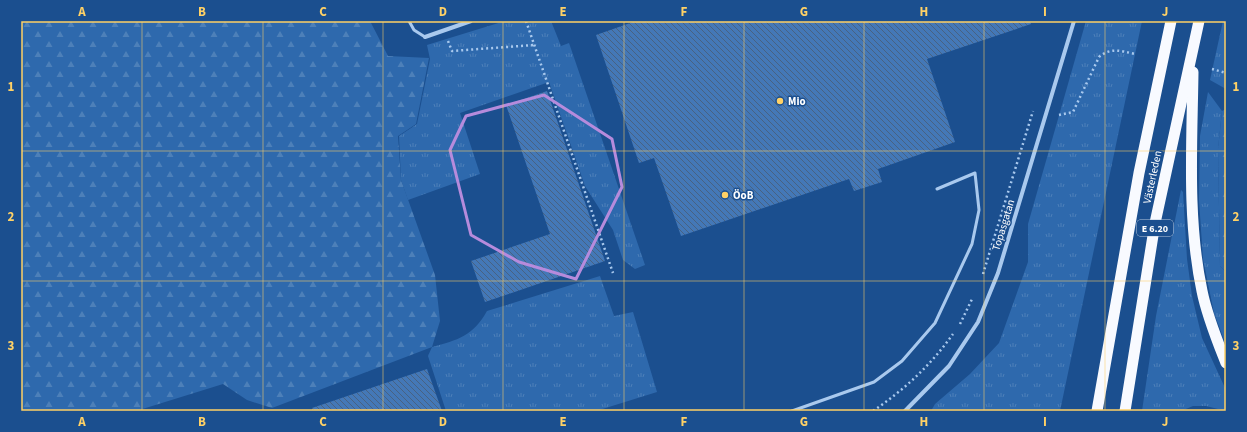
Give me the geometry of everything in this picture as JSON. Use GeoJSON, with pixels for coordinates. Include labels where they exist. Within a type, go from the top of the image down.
{"type":"FeatureCollection","features":[{"type":"Feature","properties":{"kind":"highway","name":"Västerleden"},"geometry":{"type":"LineString","coordinates":[[1097,411],[1139,173],[1171,21]]}},
{"type":"Feature","properties":{"kind":"highway","name":"Västerleden"},"geometry":{"type":"LineString","coordinates":[[1125,411],[1155,223],[1199,21]]}},
{"type":"Feature","properties":{"kind":"highway"},"geometry":{"type":"LineString","coordinates":[[1193,48],[1191,182],[1194,240],[1202,291],[1211,326],[1226,363]]}},
{"type":"Feature","properties":{"kind":"street"},"geometry":{"type":"LineString","coordinates":[[425,37],[471,21]]}},
{"type":"Feature","properties":{"kind":"street","name":"Topasgatan"},"geometry":{"type":"LineString","coordinates":[[907,410],[949,366],[978,322],[998,272],[1074,21]]}},
{"type":"Feature","properties":{"kind":"lane"},"geometry":{"type":"LineString","coordinates":[[409,21],[414,30],[425,37]]}},
{"type":"Feature","properties":{"kind":"lane"},"geometry":{"type":"LineString","coordinates":[[792,411],[874,382],[902,360],[935,323],[972,244],[979,210],[975,173],[937,188]]}},
{"type":"Feature","properties":{"kind":"path"},"geometry":{"type":"LineString","coordinates":[[526,21],[613,273]]}},
{"type":"Feature","properties":{"kind":"path"},"geometry":{"type":"LineString","coordinates":[[444,30],[452,51],[534,45]]}},
{"type":"Feature","properties":{"kind":"path"},"geometry":{"type":"LineString","coordinates":[[1047,113],[1061,116],[1073,112],[1099,57],[1104,53],[1117,50],[1135,54]]}},
{"type":"Feature","properties":{"kind":"path"},"geometry":{"type":"LineString","coordinates":[[1212,69],[1226,73]]}},
{"type":"Feature","properties":{"kind":"highlighted area"},"geometry":{"type":"Polygon","coordinates":[[[544,95],[612,139],[622,187],[576,279],[519,262],[471,235],[450,150],[466,116],[544,95]]]}},
{"type":"Feature","properties":{"kind":"green space"},"geometry":{"type":"Polygon","coordinates":[[[21,21],[370,21],[388,56],[429,58],[416,124],[398,136],[401,180],[435,275],[440,321],[432,347],[272,408],[247,400],[223,384],[136,411],[21,411],[21,21]]]}},
{"type":"Feature","properties":{"kind":"green space"},"geometry":{"type":"Polygon","coordinates":[[[505,21],[551,21],[561,46],[569,43],[645,265],[635,269],[623,260],[613,230],[585,186],[549,82],[460,113],[480,174],[408,200],[401,180],[399,136],[417,124],[430,59],[427,45],[505,21]]]}},
{"type":"Feature","properties":{"kind":"green space"},"geometry":{"type":"Polygon","coordinates":[[[1086,21],[1142,21],[1060,411],[931,411],[935,404],[970,374],[999,343],[1028,262],[1028,224],[1086,21]]]}},
{"type":"Feature","properties":{"kind":"green space"},"geometry":{"type":"Polygon","coordinates":[[[1223,21],[1226,21],[1226,89],[1210,80],[1223,21]]]}},
{"type":"Feature","properties":{"kind":"green space"},"geometry":{"type":"Polygon","coordinates":[[[1208,92],[1222,111],[1218,149],[1220,266],[1226,272],[1226,345],[1214,313],[1203,259],[1199,200],[1200,136],[1208,92]]]}},
{"type":"Feature","properties":{"kind":"green space"},"geometry":{"type":"Polygon","coordinates":[[[1226,109],[1226,272],[1220,266],[1218,149],[1222,111],[1226,109]]]}},
{"type":"Feature","properties":{"kind":"green space"},"geometry":{"type":"Polygon","coordinates":[[[1181,190],[1183,192],[1187,259],[1192,296],[1202,338],[1226,390],[1226,411],[1206,406],[1193,406],[1181,411],[1142,411],[1156,316],[1181,190]]]}},
{"type":"Feature","properties":{"kind":"green space"},"geometry":{"type":"Polygon","coordinates":[[[600,276],[614,316],[633,312],[657,392],[596,411],[446,411],[428,356],[432,347],[464,336],[476,326],[487,311],[600,276]]]}},
{"type":"Feature","properties":{"kind":"building","name":"Mio"},"geometry":{"type":"Polygon","coordinates":[[[636,21],[1030,21],[1031,24],[927,59],[955,142],[878,169],[882,182],[854,191],[849,179],[681,236],[654,158],[639,163],[596,35],[636,21]]]}},
{"type":"Feature","properties":{"kind":"building"},"geometry":{"type":"Polygon","coordinates":[[[547,91],[605,261],[485,302],[471,261],[550,234],[506,105],[547,91]]]}},
{"type":"Feature","properties":{"kind":"building"},"geometry":{"type":"Polygon","coordinates":[[[427,369],[442,411],[312,411],[312,408],[427,369]]]}},
{"type":"Feature","properties":{"kind":"place","name":"Mio"},"geometry":{"type":"Point","coordinates":[780,101]}},
{"type":"Feature","properties":{"kind":"place","name":"ÖoB"},"geometry":{"type":"Point","coordinates":[725,195]}}]}
